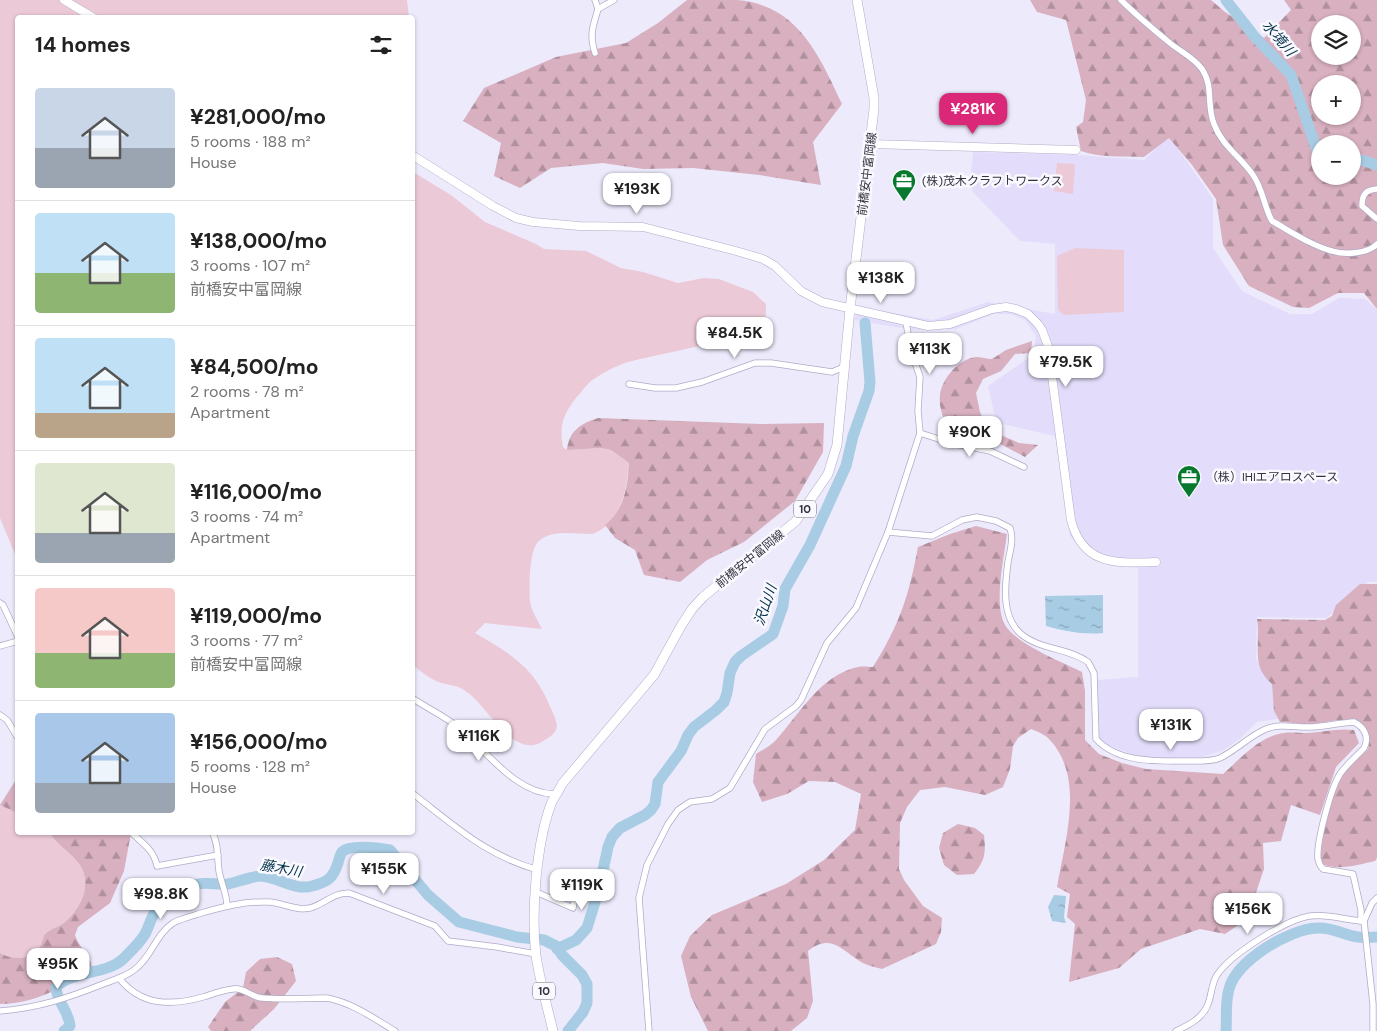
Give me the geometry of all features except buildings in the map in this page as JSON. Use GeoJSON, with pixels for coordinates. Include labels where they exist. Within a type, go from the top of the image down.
{"type":"FeatureCollection","features":[{"type":"Feature","properties":{"kind":"main road","name":"前橋安中富岡線"},"geometry":{"type":"LineString","coordinates":[[536,952],[535,930],[538,870],[545,825],[552,803],[562,784],[654,675],[680,626],[692,609],[703,597],[796,521],[828,474],[837,445],[850,309],[874,120],[874,98],[856,0]]}},
{"type":"Feature","properties":{"kind":"main road","name":"10"},"geometry":{"type":"LineString","coordinates":[[536,952],[553,1031]]}},
{"type":"Feature","properties":{"kind":"street"},"geometry":{"type":"LineString","coordinates":[[64,0],[89,15]]}},
{"type":"Feature","properties":{"kind":"street"},"geometry":{"type":"LineString","coordinates":[[595,53],[591,30],[598,9],[596,0]]}},
{"type":"Feature","properties":{"kind":"street"},"geometry":{"type":"LineString","coordinates":[[598,9],[614,0]]}},
{"type":"Feature","properties":{"kind":"street"},"geometry":{"type":"LineString","coordinates":[[1121,0],[1171,44],[1194,59],[1202,69],[1209,80],[1209,100],[1214,125],[1229,150],[1245,164],[1254,177],[1264,196],[1269,217],[1272,221],[1332,252],[1366,251],[1373,249],[1377,244]]}},
{"type":"Feature","properties":{"kind":"street"},"geometry":{"type":"LineString","coordinates":[[870,144],[1076,150]]}},
{"type":"Feature","properties":{"kind":"street"},"geometry":{"type":"LineString","coordinates":[[415,157],[493,206],[516,218],[534,222],[579,226],[643,226],[736,251],[763,259],[801,291],[822,302],[928,326],[950,324],[992,309],[1006,307],[1028,314],[1042,330],[1048,346],[1074,533],[1087,551],[1105,560],[1117,562],[1156,562]]}},
{"type":"Feature","properties":{"kind":"street"},"geometry":{"type":"LineString","coordinates":[[1377,189],[1365,192],[1362,198],[1362,206],[1377,219]]}},
{"type":"Feature","properties":{"kind":"street"},"geometry":{"type":"LineString","coordinates":[[641,1031],[649,1030],[639,898],[642,882],[656,847],[668,824],[682,806],[690,802],[712,799],[730,788],[766,729],[801,700],[827,643],[856,608],[888,532],[920,433],[918,412],[920,377],[911,351],[906,322]]}},
{"type":"Feature","properties":{"kind":"street"},"geometry":{"type":"LineString","coordinates":[[629,384],[655,388],[676,388],[702,382],[755,363],[771,363],[832,372],[844,367]]}},
{"type":"Feature","properties":{"kind":"street"},"geometry":{"type":"LineString","coordinates":[[920,433],[951,443],[990,451],[1024,467]]}},
{"type":"Feature","properties":{"kind":"street"},"geometry":{"type":"LineString","coordinates":[[888,532],[932,536],[962,520],[977,517],[996,521],[1010,528],[1012,543],[1006,577],[1006,604],[1015,628],[1034,642],[1088,662],[1094,673],[1096,739],[1101,745],[1124,756],[1140,760],[1212,760],[1220,758],[1266,729],[1284,725],[1310,727],[1354,722],[1360,725],[1366,735],[1366,744],[1341,773],[1331,795],[1318,843],[1318,859],[1323,869],[1353,874],[1363,921],[1373,1004],[1373,1031]]}},
{"type":"Feature","properties":{"kind":"street"},"geometry":{"type":"LineString","coordinates":[[0,603],[3,605],[15,631]]}},
{"type":"Feature","properties":{"kind":"street"},"geometry":{"type":"LineString","coordinates":[[0,646],[15,642]]}},
{"type":"Feature","properties":{"kind":"street"},"geometry":{"type":"LineString","coordinates":[[415,700],[456,726],[492,761],[530,789],[540,793],[556,794]]}},
{"type":"Feature","properties":{"kind":"street"},"geometry":{"type":"LineString","coordinates":[[0,715],[7,720],[15,733]]}},
{"type":"Feature","properties":{"kind":"street"},"geometry":{"type":"LineString","coordinates":[[415,795],[452,826],[482,846],[503,858],[538,870]]}},
{"type":"Feature","properties":{"kind":"street"},"geometry":{"type":"LineString","coordinates":[[134,835],[147,846],[154,856],[157,866],[218,855]]}},
{"type":"Feature","properties":{"kind":"street"},"geometry":{"type":"LineString","coordinates":[[214,835],[227,906]]}},
{"type":"Feature","properties":{"kind":"street"},"geometry":{"type":"LineString","coordinates":[[536,892],[573,908],[576,885],[559,876]]}},
{"type":"Feature","properties":{"kind":"street"},"geometry":{"type":"LineString","coordinates":[[0,1011],[25,1009],[48,1004],[119,978],[134,971],[141,964],[162,934],[173,923],[227,906],[247,902],[271,902],[294,908],[310,908],[339,893],[349,893],[435,926],[448,940],[536,952]]}},
{"type":"Feature","properties":{"kind":"street"},"geometry":{"type":"LineString","coordinates":[[1363,921],[1369,908],[1377,898]]}},
{"type":"Feature","properties":{"kind":"street"},"geometry":{"type":"LineString","coordinates":[[1176,1031],[1198,1018],[1204,1012],[1208,1004],[1211,986],[1217,974],[1232,959],[1267,934],[1310,916],[1363,921]]}},
{"type":"Feature","properties":{"kind":"street"},"geometry":{"type":"LineString","coordinates":[[119,978],[132,992],[146,1000],[155,1001],[189,1000],[233,988],[241,989],[259,998],[327,998],[351,1005],[395,1031]]}},
{"type":"Feature","properties":{"kind":"shaded area"},"geometry":{"type":"Polygon","coordinates":[[[0,0],[407,0],[409,15],[15,15],[15,554],[0,518],[0,0]]]}},
{"type":"Feature","properties":{"kind":"shaded area"},"geometry":{"type":"Polygon","coordinates":[[[1169,136],[1213,199],[1213,248],[1242,291],[1290,314],[1312,314],[1339,298],[1365,299],[1377,309],[1377,582],[1368,582],[1327,618],[1257,617],[1256,659],[1276,683],[1288,717],[1257,722],[1241,738],[1224,750],[1199,758],[1145,759],[1102,743],[1097,735],[1097,680],[1138,677],[1138,568],[1111,566],[1091,559],[1070,536],[1055,436],[1002,424],[995,417],[988,386],[1034,354],[1036,336],[1025,320],[1010,314],[994,314],[956,329],[913,330],[854,320],[861,307],[933,320],[988,302],[1055,314],[1055,244],[1020,241],[973,192],[970,183],[973,152],[1077,155],[1144,160],[1169,136]]]}},
{"type":"Feature","properties":{"kind":"shaded area"},"geometry":{"type":"Polygon","coordinates":[[[1057,163],[1075,164],[1073,194],[1054,191],[1057,163]]]}},
{"type":"Feature","properties":{"kind":"shaded area"},"geometry":{"type":"Polygon","coordinates":[[[415,173],[451,195],[485,222],[544,249],[586,251],[621,268],[643,272],[678,283],[704,278],[719,279],[753,292],[766,304],[764,323],[757,329],[742,335],[622,364],[591,381],[576,398],[565,415],[562,433],[563,447],[567,450],[601,448],[611,450],[629,463],[624,495],[620,505],[609,523],[592,534],[564,533],[551,535],[544,537],[536,545],[530,569],[530,601],[533,612],[542,629],[485,623],[475,633],[499,647],[528,670],[543,691],[556,720],[556,731],[545,740],[533,745],[522,744],[511,738],[473,697],[464,690],[441,683],[415,666],[415,173]]]}},
{"type":"Feature","properties":{"kind":"shaded area"},"geometry":{"type":"Polygon","coordinates":[[[1075,248],[1124,250],[1124,312],[1064,315],[1058,310],[1057,256],[1075,248]]]}},
{"type":"Feature","properties":{"kind":"shaded area"},"geometry":{"type":"Polygon","coordinates":[[[0,805],[15,812],[15,835],[52,835],[78,862],[84,874],[85,888],[78,907],[65,922],[45,934],[39,949],[35,953],[26,957],[15,958],[0,953],[0,805]]]}},
{"type":"Feature","properties":{"kind":"green space"},"geometry":{"type":"Polygon","coordinates":[[[687,0],[737,0],[758,4],[776,11],[791,22],[815,51],[842,104],[813,142],[821,185],[759,175],[693,168],[643,169],[603,163],[551,168],[520,188],[494,176],[501,143],[463,121],[484,88],[556,57],[626,43],[658,23],[687,0]]]}},
{"type":"Feature","properties":{"kind":"green space"},"geometry":{"type":"Polygon","coordinates":[[[1030,0],[1211,0],[1225,12],[1264,38],[1291,10],[1284,0],[1377,0],[1377,309],[1364,293],[1338,293],[1309,308],[1293,307],[1249,286],[1223,245],[1216,199],[1192,165],[1169,138],[1144,157],[1104,156],[1081,151],[1076,127],[1083,122],[1086,100],[1066,20],[1037,12],[1030,0]]]}},
{"type":"Feature","properties":{"kind":"green space"},"geometry":{"type":"Polygon","coordinates":[[[1032,341],[1031,353],[1015,354],[1001,371],[983,379],[976,393],[980,412],[987,429],[1019,443],[1038,445],[1025,457],[981,434],[945,421],[941,411],[940,395],[944,382],[952,370],[963,361],[976,357],[992,359],[1006,350],[1032,341]]]}},
{"type":"Feature","properties":{"kind":"green space"},"geometry":{"type":"Polygon","coordinates":[[[598,418],[761,424],[824,423],[823,452],[795,501],[744,542],[707,560],[680,582],[644,575],[635,550],[615,538],[605,525],[621,505],[628,480],[629,463],[611,450],[601,448],[567,450],[570,438],[576,429],[598,418]]]}},
{"type":"Feature","properties":{"kind":"green space"},"geometry":{"type":"Polygon","coordinates":[[[976,526],[1007,534],[1000,603],[1004,623],[1009,630],[1027,645],[1082,672],[1085,691],[1085,740],[1099,754],[1122,763],[1146,769],[1223,774],[1259,743],[1275,735],[1354,730],[1359,743],[1336,767],[1320,815],[1291,805],[1281,841],[1263,843],[1264,869],[1247,919],[1225,934],[1200,929],[1141,949],[1119,968],[1069,982],[1075,924],[1067,917],[1070,894],[1057,887],[1068,829],[1070,789],[1067,771],[1060,753],[1048,738],[1031,729],[1018,738],[1013,746],[1010,769],[1003,787],[985,795],[945,787],[920,790],[907,807],[900,823],[899,869],[904,880],[923,906],[942,918],[941,932],[936,944],[882,969],[863,963],[837,945],[824,943],[816,946],[808,951],[813,1001],[807,1018],[791,1031],[708,1031],[691,997],[681,956],[690,936],[712,915],[786,884],[824,860],[855,830],[861,794],[835,782],[809,781],[787,794],[762,802],[753,782],[756,754],[775,741],[811,697],[832,678],[858,667],[873,667],[897,623],[907,595],[918,547],[976,526]]]}},
{"type":"Feature","properties":{"kind":"green space"},"geometry":{"type":"Polygon","coordinates":[[[1360,584],[1377,584],[1377,858],[1375,861],[1348,867],[1335,867],[1322,864],[1322,845],[1327,818],[1335,792],[1344,774],[1368,749],[1368,732],[1356,721],[1349,720],[1307,724],[1280,722],[1274,711],[1272,684],[1265,677],[1259,662],[1257,619],[1325,620],[1332,616],[1336,605],[1360,584]]]}},
{"type":"Feature","properties":{"kind":"green space"},"geometry":{"type":"Polygon","coordinates":[[[15,781],[15,812],[0,805],[15,781]]]}},
{"type":"Feature","properties":{"kind":"green space"},"geometry":{"type":"Polygon","coordinates":[[[958,824],[975,828],[984,835],[984,856],[974,874],[957,875],[944,865],[939,848],[943,833],[958,824]]]}},
{"type":"Feature","properties":{"kind":"green space"},"geometry":{"type":"Polygon","coordinates":[[[52,835],[131,835],[124,871],[110,903],[78,927],[75,935],[90,959],[92,969],[37,998],[0,1004],[0,953],[10,957],[21,958],[35,953],[40,947],[45,934],[70,918],[84,894],[84,874],[78,862],[52,835]]]}},
{"type":"Feature","properties":{"kind":"green space"},"geometry":{"type":"Polygon","coordinates":[[[277,957],[292,964],[296,981],[274,1009],[250,1031],[211,1031],[208,1027],[225,1002],[243,988],[246,972],[260,959],[277,957]]]}},
{"type":"Feature","properties":{"kind":"water"},"geometry":{"type":"Polygon","coordinates":[[[1103,595],[1103,633],[1074,632],[1046,626],[1045,596],[1103,595]]]}},
{"type":"Feature","properties":{"kind":"water"},"geometry":{"type":"Polygon","coordinates":[[[1054,895],[1066,896],[1064,917],[1066,923],[1052,921],[1048,907],[1054,895]]]}},
{"type":"Feature","properties":{"kind":"waterway","name":"水境川"},"geometry":{"type":"LineString","coordinates":[[1226,0],[1254,36],[1291,75],[1312,135]]}},
{"type":"Feature","properties":{"kind":"waterway","name":"水境川"},"geometry":{"type":"LineString","coordinates":[[1361,160],[1377,165]]}},
{"type":"Feature","properties":{"kind":"waterway","name":"沢山川"},"geometry":{"type":"LineString","coordinates":[[557,949],[576,940],[587,928],[612,837],[620,828],[651,810],[655,804],[658,782],[681,751],[688,735],[694,727],[724,702],[730,673],[735,662],[773,634],[783,606],[785,589],[810,545],[846,466],[853,436],[869,391],[870,382],[865,323]]}},
{"type":"Feature","properties":{"kind":"waterway","name":"藤木川"},"geometry":{"type":"LineString","coordinates":[[64,1031],[70,1026],[56,987],[71,978],[107,968],[122,960],[143,937],[156,910],[176,895],[198,884],[228,884],[261,876],[299,887],[312,886],[322,883],[332,876],[342,852],[351,848],[365,847],[390,850],[428,895],[459,922],[517,937],[544,940],[556,946],[562,955],[582,975],[587,984],[587,1003],[583,1012],[568,1031]]}},
{"type":"Feature","properties":{"kind":"waterway"},"geometry":{"type":"LineString","coordinates":[[1226,1031],[1227,999],[1234,978],[1242,968],[1265,948],[1292,934],[1317,928],[1358,937],[1377,937]]}},
{"type":"Feature","properties":{"kind":"place","name":"(株)茂木クラフトワークス"},"geometry":{"type":"Point","coordinates":[904,202]}},
{"type":"Feature","properties":{"kind":"place","name":"（株）IHIエアロスペース"},"geometry":{"type":"Point","coordinates":[1189,498]}}]}
